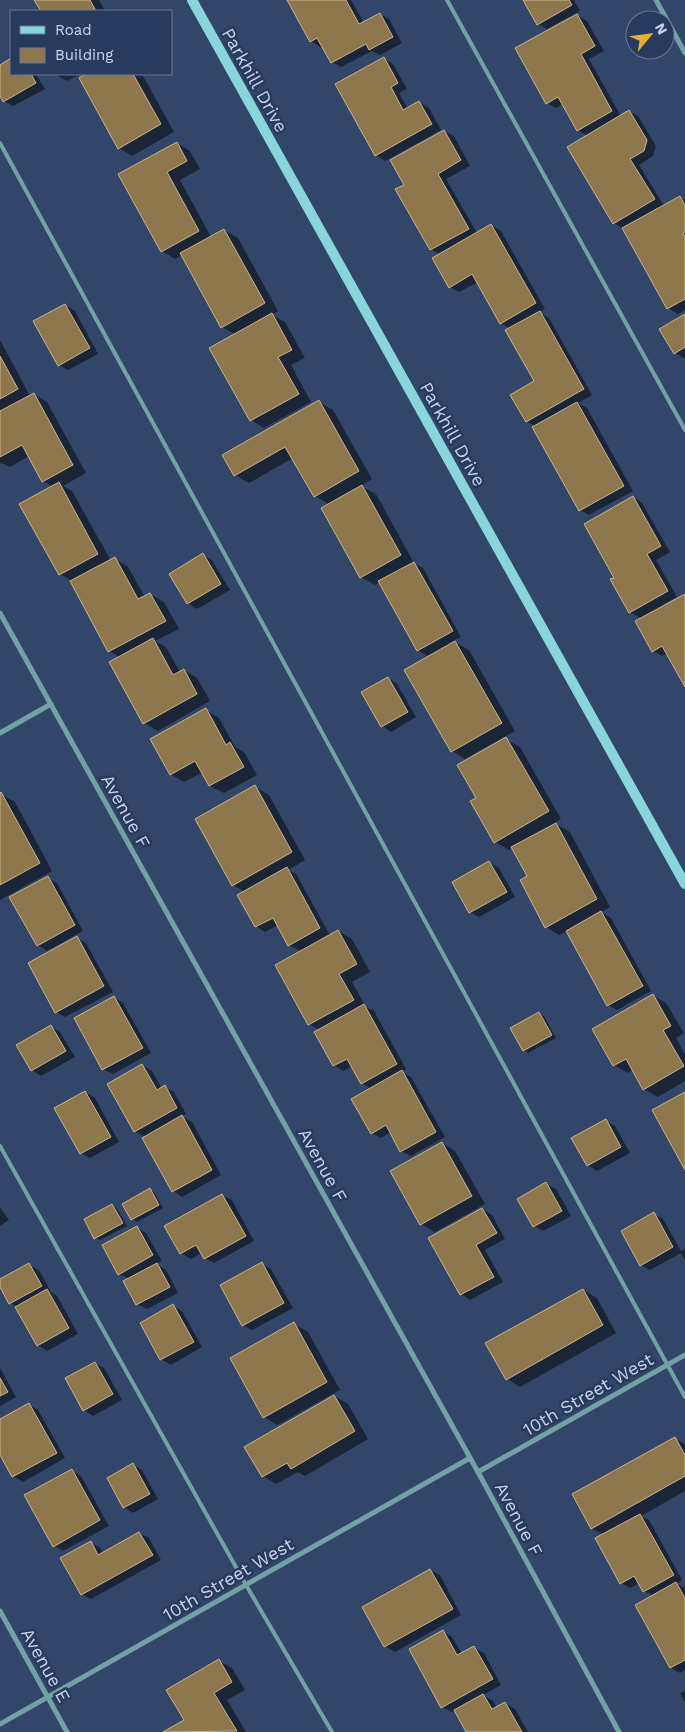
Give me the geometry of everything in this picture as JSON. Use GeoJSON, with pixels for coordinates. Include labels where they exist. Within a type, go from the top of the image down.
{"type":"FeatureCollection","features":[{"type":"Feature","properties":{"kind":"street","name":"Parkhill Drive"},"geometry":{"type":"LineString","coordinates":[[192,0],[685,884]]}},
{"type":"Feature","properties":{"kind":"street"},"geometry":{"type":"LineString","coordinates":[[656,0],[685,54]]}},
{"type":"Feature","properties":{"kind":"street","name":"Avenue F"},"geometry":{"type":"LineString","coordinates":[[0,613],[478,1472],[619,1732]]}},
{"type":"Feature","properties":{"kind":"street"},"geometry":{"type":"LineString","coordinates":[[0,733],[51,704]]}},
{"type":"Feature","properties":{"kind":"street","name":"10th Street West"},"geometry":{"type":"LineString","coordinates":[[478,1472],[685,1355]]}},
{"type":"Feature","properties":{"kind":"street","name":"10th Street West"},"geometry":{"type":"LineString","coordinates":[[0,1724],[470,1458]]}},
{"type":"Feature","properties":{"kind":"street","name":"Avenue E"},"geometry":{"type":"LineString","coordinates":[[0,1611],[67,1732]]}},
{"type":"Feature","properties":{"kind":"lane"},"geometry":{"type":"LineString","coordinates":[[447,0],[685,430]]}},
{"type":"Feature","properties":{"kind":"lane"},"geometry":{"type":"LineString","coordinates":[[0,143],[685,1397]]}},
{"type":"Feature","properties":{"kind":"lane"},"geometry":{"type":"LineString","coordinates":[[0,1146],[246,1585],[332,1732]]}},
{"type":"Feature","properties":{"kind":"building"},"geometry":{"type":"Polygon","coordinates":[[[34,0],[90,0],[95,10],[40,10],[34,0]]]}},
{"type":"Feature","properties":{"kind":"building"},"geometry":{"type":"Polygon","coordinates":[[[287,0],[346,0],[359,24],[380,13],[393,37],[369,50],[366,44],[331,63],[317,38],[310,42],[287,0]]]}},
{"type":"Feature","properties":{"kind":"building"},"geometry":{"type":"Polygon","coordinates":[[[523,0],[569,0],[572,5],[537,25],[523,0]]]}},
{"type":"Feature","properties":{"kind":"building"},"geometry":{"type":"Polygon","coordinates":[[[577,14],[595,46],[581,54],[612,111],[577,131],[558,97],[546,104],[515,48],[577,14]]]}},
{"type":"Feature","properties":{"kind":"building"},"geometry":{"type":"Polygon","coordinates":[[[384,57],[398,83],[391,87],[403,110],[419,101],[432,124],[375,156],[335,84],[384,57]]]}},
{"type":"Feature","properties":{"kind":"building"},"geometry":{"type":"Polygon","coordinates":[[[10,59],[10,75],[32,75],[36,83],[3,102],[0,96],[0,65],[10,59]]]}},
{"type":"Feature","properties":{"kind":"building"},"geometry":{"type":"Polygon","coordinates":[[[84,75],[134,75],[161,124],[118,149],[79,78],[84,75]]]}},
{"type":"Feature","properties":{"kind":"building"},"geometry":{"type":"Polygon","coordinates":[[[629,110],[647,140],[644,151],[630,159],[655,199],[613,224],[567,147],[629,110]]]}},
{"type":"Feature","properties":{"kind":"building"},"geometry":{"type":"Polygon","coordinates":[[[444,130],[461,160],[438,174],[469,229],[430,250],[395,189],[404,185],[390,160],[444,130]]]}},
{"type":"Feature","properties":{"kind":"building"},"geometry":{"type":"Polygon","coordinates":[[[177,142],[187,161],[167,172],[199,231],[161,252],[118,174],[177,142]]]}},
{"type":"Feature","properties":{"kind":"building"},"geometry":{"type":"Polygon","coordinates":[[[680,196],[685,205],[685,232],[683,233],[685,237],[685,299],[667,309],[622,228],[680,196]]]}},
{"type":"Feature","properties":{"kind":"building"},"geometry":{"type":"Polygon","coordinates":[[[491,224],[536,303],[500,324],[472,274],[449,288],[432,258],[491,224]]]}},
{"type":"Feature","properties":{"kind":"building"},"geometry":{"type":"Polygon","coordinates":[[[224,229],[265,303],[221,328],[180,253],[224,229]]]}},
{"type":"Feature","properties":{"kind":"building"},"geometry":{"type":"Polygon","coordinates":[[[65,304],[90,348],[58,366],[33,321],[65,304]]]}},
{"type":"Feature","properties":{"kind":"building"},"geometry":{"type":"Polygon","coordinates":[[[540,311],[584,389],[526,422],[510,395],[534,381],[505,330],[540,311]]]}},
{"type":"Feature","properties":{"kind":"building"},"geometry":{"type":"Polygon","coordinates":[[[272,313],[292,350],[278,357],[299,394],[250,421],[209,348],[272,313]]]}},
{"type":"Feature","properties":{"kind":"building"},"geometry":{"type":"Polygon","coordinates":[[[685,314],[685,347],[674,354],[659,329],[685,314]]]}},
{"type":"Feature","properties":{"kind":"building"},"geometry":{"type":"Polygon","coordinates":[[[0,356],[18,389],[0,399],[0,356]]]}},
{"type":"Feature","properties":{"kind":"building"},"geometry":{"type":"Polygon","coordinates":[[[34,393],[73,465],[42,482],[22,445],[0,457],[0,411],[34,393]]]}},
{"type":"Feature","properties":{"kind":"building"},"geometry":{"type":"Polygon","coordinates":[[[319,400],[359,471],[314,497],[285,447],[234,476],[222,455],[319,400]]]}},
{"type":"Feature","properties":{"kind":"building"},"geometry":{"type":"Polygon","coordinates":[[[577,402],[624,486],[579,511],[532,427],[577,402]]]}},
{"type":"Feature","properties":{"kind":"building"},"geometry":{"type":"Polygon","coordinates":[[[59,482],[98,554],[59,575],[19,504],[59,482]]]}},
{"type":"Feature","properties":{"kind":"building"},"geometry":{"type":"Polygon","coordinates":[[[362,485],[401,555],[360,578],[321,508],[362,485]]]}},
{"type":"Feature","properties":{"kind":"building"},"geometry":{"type":"Polygon","coordinates":[[[633,496],[661,546],[647,554],[668,591],[629,613],[610,579],[614,578],[584,524],[633,496]]]}},
{"type":"Feature","properties":{"kind":"building"},"geometry":{"type":"Polygon","coordinates":[[[203,553],[221,584],[187,604],[169,574],[203,553]]]}},
{"type":"Feature","properties":{"kind":"building"},"geometry":{"type":"Polygon","coordinates":[[[115,557],[138,599],[150,593],[166,621],[108,652],[70,581],[115,557]]]}},
{"type":"Feature","properties":{"kind":"building"},"geometry":{"type":"Polygon","coordinates":[[[414,562],[453,631],[417,651],[378,581],[414,562]]]}},
{"type":"Feature","properties":{"kind":"building"},"geometry":{"type":"Polygon","coordinates":[[[685,594],[685,687],[662,646],[652,652],[635,621],[685,594]]]}},
{"type":"Feature","properties":{"kind":"building"},"geometry":{"type":"Polygon","coordinates":[[[153,638],[173,675],[184,669],[197,694],[143,724],[109,662],[153,638]]]}},
{"type":"Feature","properties":{"kind":"building"},"geometry":{"type":"Polygon","coordinates":[[[455,641],[502,723],[451,752],[404,670],[455,641]]]}},
{"type":"Feature","properties":{"kind":"building"},"geometry":{"type":"Polygon","coordinates":[[[388,677],[408,712],[381,727],[361,692],[388,677]]]}},
{"type":"Feature","properties":{"kind":"building"},"geometry":{"type":"Polygon","coordinates":[[[206,708],[226,745],[230,742],[244,767],[209,786],[195,761],[170,775],[150,739],[206,708]]]}},
{"type":"Feature","properties":{"kind":"building"},"geometry":{"type":"Polygon","coordinates":[[[506,737],[549,811],[494,843],[470,801],[476,798],[457,765],[506,737]]]}},
{"type":"Feature","properties":{"kind":"building"},"geometry":{"type":"Polygon","coordinates":[[[255,785],[292,852],[232,886],[195,819],[255,785]]]}},
{"type":"Feature","properties":{"kind":"building"},"geometry":{"type":"Polygon","coordinates":[[[0,793],[40,863],[0,885],[0,793]]]}},
{"type":"Feature","properties":{"kind":"building"},"geometry":{"type":"Polygon","coordinates":[[[556,823],[597,899],[545,928],[520,880],[527,876],[511,847],[556,823]]]}},
{"type":"Feature","properties":{"kind":"building"},"geometry":{"type":"Polygon","coordinates":[[[489,861],[507,892],[469,913],[452,882],[489,861]]]}},
{"type":"Feature","properties":{"kind":"building"},"geometry":{"type":"Polygon","coordinates":[[[287,867],[320,928],[288,946],[273,918],[255,927],[237,895],[287,867]]]}},
{"type":"Feature","properties":{"kind":"building"},"geometry":{"type":"Polygon","coordinates":[[[48,876],[75,925],[37,946],[9,897],[48,876]]]}},
{"type":"Feature","properties":{"kind":"building"},"geometry":{"type":"Polygon","coordinates":[[[601,911],[643,986],[607,1006],[566,931],[601,911]]]}},
{"type":"Feature","properties":{"kind":"building"},"geometry":{"type":"Polygon","coordinates":[[[338,930],[357,964],[339,974],[354,1000],[308,1025],[275,965],[338,930]]]}},
{"type":"Feature","properties":{"kind":"building"},"geometry":{"type":"Polygon","coordinates":[[[77,936],[104,986],[55,1013],[28,963],[77,936]]]}},
{"type":"Feature","properties":{"kind":"building"},"geometry":{"type":"Polygon","coordinates":[[[653,994],[671,1026],[663,1030],[684,1066],[643,1090],[626,1059],[613,1066],[592,1029],[653,994]]]}},
{"type":"Feature","properties":{"kind":"building"},"geometry":{"type":"Polygon","coordinates":[[[114,996],[143,1048],[102,1070],[74,1018],[114,996]]]}},
{"type":"Feature","properties":{"kind":"building"},"geometry":{"type":"Polygon","coordinates":[[[364,1004],[397,1064],[361,1084],[347,1059],[333,1066],[314,1032],[364,1004]]]}},
{"type":"Feature","properties":{"kind":"building"},"geometry":{"type":"Polygon","coordinates":[[[539,1012],[552,1035],[523,1051],[510,1028],[539,1012]]]}},
{"type":"Feature","properties":{"kind":"building"},"geometry":{"type":"Polygon","coordinates":[[[51,1025],[66,1051],[31,1071],[16,1045],[51,1025]]]}},
{"type":"Feature","properties":{"kind":"building"},"geometry":{"type":"Polygon","coordinates":[[[142,1064],[157,1090],[165,1085],[177,1108],[134,1132],[107,1084],[142,1064]]]}},
{"type":"Feature","properties":{"kind":"building"},"geometry":{"type":"Polygon","coordinates":[[[402,1070],[436,1132],[400,1152],[386,1125],[371,1134],[351,1099],[402,1070]]]}},
{"type":"Feature","properties":{"kind":"building"},"geometry":{"type":"Polygon","coordinates":[[[85,1091],[111,1137],[80,1154],[54,1108],[85,1091]]]}},
{"type":"Feature","properties":{"kind":"building"},"geometry":{"type":"Polygon","coordinates":[[[685,1092],[685,1170],[652,1110],[685,1092]]]}},
{"type":"Feature","properties":{"kind":"building"},"geometry":{"type":"Polygon","coordinates":[[[182,1115],[212,1170],[172,1192],[142,1138],[182,1115]]]}},
{"type":"Feature","properties":{"kind":"building"},"geometry":{"type":"Polygon","coordinates":[[[606,1119],[621,1147],[587,1166],[571,1138],[606,1119]]]}},
{"type":"Feature","properties":{"kind":"building"},"geometry":{"type":"Polygon","coordinates":[[[442,1142],[472,1196],[420,1225],[390,1171],[442,1142]]]}},
{"type":"Feature","properties":{"kind":"building"},"geometry":{"type":"Polygon","coordinates":[[[546,1182],[562,1211],[533,1227],[517,1199],[546,1182]]]}},
{"type":"Feature","properties":{"kind":"building"},"geometry":{"type":"Polygon","coordinates":[[[150,1188],[159,1205],[131,1220],[122,1204],[150,1188]]]}},
{"type":"Feature","properties":{"kind":"building"},"geometry":{"type":"Polygon","coordinates":[[[222,1194],[246,1236],[204,1259],[196,1245],[180,1254],[164,1226],[222,1194]]]}},
{"type":"Feature","properties":{"kind":"building"},"geometry":{"type":"Polygon","coordinates":[[[112,1204],[123,1223],[94,1239],[84,1219],[112,1204]]]}},
{"type":"Feature","properties":{"kind":"building"},"geometry":{"type":"Polygon","coordinates":[[[482,1208],[497,1233],[476,1245],[494,1277],[460,1295],[428,1238],[482,1208]]]}},
{"type":"Feature","properties":{"kind":"building"},"geometry":{"type":"Polygon","coordinates":[[[654,1212],[673,1247],[640,1266],[621,1231],[654,1212]]]}},
{"type":"Feature","properties":{"kind":"building"},"geometry":{"type":"Polygon","coordinates":[[[137,1226],[153,1255],[118,1275],[102,1245],[137,1226]]]}},
{"type":"Feature","properties":{"kind":"building"},"geometry":{"type":"Polygon","coordinates":[[[262,1262],[284,1303],[242,1326],[220,1285],[262,1262]]]}},
{"type":"Feature","properties":{"kind":"building"},"geometry":{"type":"Polygon","coordinates":[[[29,1263],[42,1286],[9,1304],[0,1287],[0,1279],[29,1263]]]}},
{"type":"Feature","properties":{"kind":"building"},"geometry":{"type":"Polygon","coordinates":[[[157,1263],[170,1287],[136,1305],[123,1281],[157,1263]]]}},
{"type":"Feature","properties":{"kind":"building"},"geometry":{"type":"Polygon","coordinates":[[[47,1289],[69,1328],[37,1346],[15,1307],[47,1289]]]}},
{"type":"Feature","properties":{"kind":"building"},"geometry":{"type":"Polygon","coordinates":[[[583,1289],[603,1325],[506,1380],[485,1343],[583,1289]]]}},
{"type":"Feature","properties":{"kind":"building"},"geometry":{"type":"Polygon","coordinates":[[[173,1304],[194,1342],[160,1360],[140,1323],[173,1304]]]}},
{"type":"Feature","properties":{"kind":"building"},"geometry":{"type":"Polygon","coordinates":[[[294,1322],[327,1382],[263,1418],[230,1358],[294,1322]]]}},
{"type":"Feature","properties":{"kind":"building"},"geometry":{"type":"Polygon","coordinates":[[[95,1362],[113,1394],[83,1411],[65,1378],[95,1362]]]}},
{"type":"Feature","properties":{"kind":"building"},"geometry":{"type":"Polygon","coordinates":[[[0,1378],[8,1392],[0,1396],[0,1378]]]}},
{"type":"Feature","properties":{"kind":"building"},"geometry":{"type":"Polygon","coordinates":[[[334,1395],[355,1431],[291,1469],[287,1463],[262,1477],[244,1447],[334,1395]]]}},
{"type":"Feature","properties":{"kind":"building"},"geometry":{"type":"Polygon","coordinates":[[[29,1403],[57,1453],[12,1477],[0,1455],[0,1419],[29,1403]]]}},
{"type":"Feature","properties":{"kind":"building"},"geometry":{"type":"Polygon","coordinates":[[[675,1437],[685,1455],[685,1476],[591,1529],[572,1494],[675,1437]]]}},
{"type":"Feature","properties":{"kind":"building"},"geometry":{"type":"Polygon","coordinates":[[[133,1463],[150,1494],[123,1508],[107,1478],[133,1463]]]}},
{"type":"Feature","properties":{"kind":"building"},"geometry":{"type":"Polygon","coordinates":[[[72,1469],[100,1520],[53,1547],[24,1495],[72,1469]]]}},
{"type":"Feature","properties":{"kind":"building"},"geometry":{"type":"Polygon","coordinates":[[[640,1514],[674,1575],[643,1592],[634,1576],[620,1584],[595,1538],[640,1514]]]}},
{"type":"Feature","properties":{"kind":"building"},"geometry":{"type":"Polygon","coordinates":[[[139,1532],[153,1555],[81,1595],[60,1558],[91,1541],[98,1555],[139,1532]]]}},
{"type":"Feature","properties":{"kind":"building"},"geometry":{"type":"Polygon","coordinates":[[[430,1569],[453,1609],[384,1647],[362,1607],[430,1569]]]}},
{"type":"Feature","properties":{"kind":"building"},"geometry":{"type":"Polygon","coordinates":[[[676,1582],[685,1598],[685,1660],[670,1668],[635,1605],[676,1582]]]}},
{"type":"Feature","properties":{"kind":"building"},"geometry":{"type":"Polygon","coordinates":[[[443,1630],[457,1655],[474,1646],[493,1679],[441,1708],[409,1649],[443,1630]]]}},
{"type":"Feature","properties":{"kind":"building"},"geometry":{"type":"Polygon","coordinates":[[[219,1659],[232,1682],[214,1693],[237,1731],[163,1732],[184,1720],[166,1690],[219,1659]]]}},
{"type":"Feature","properties":{"kind":"building"},"geometry":{"type":"Polygon","coordinates":[[[483,1694],[492,1709],[505,1702],[522,1732],[466,1732],[454,1710],[483,1694]]]}}]}
